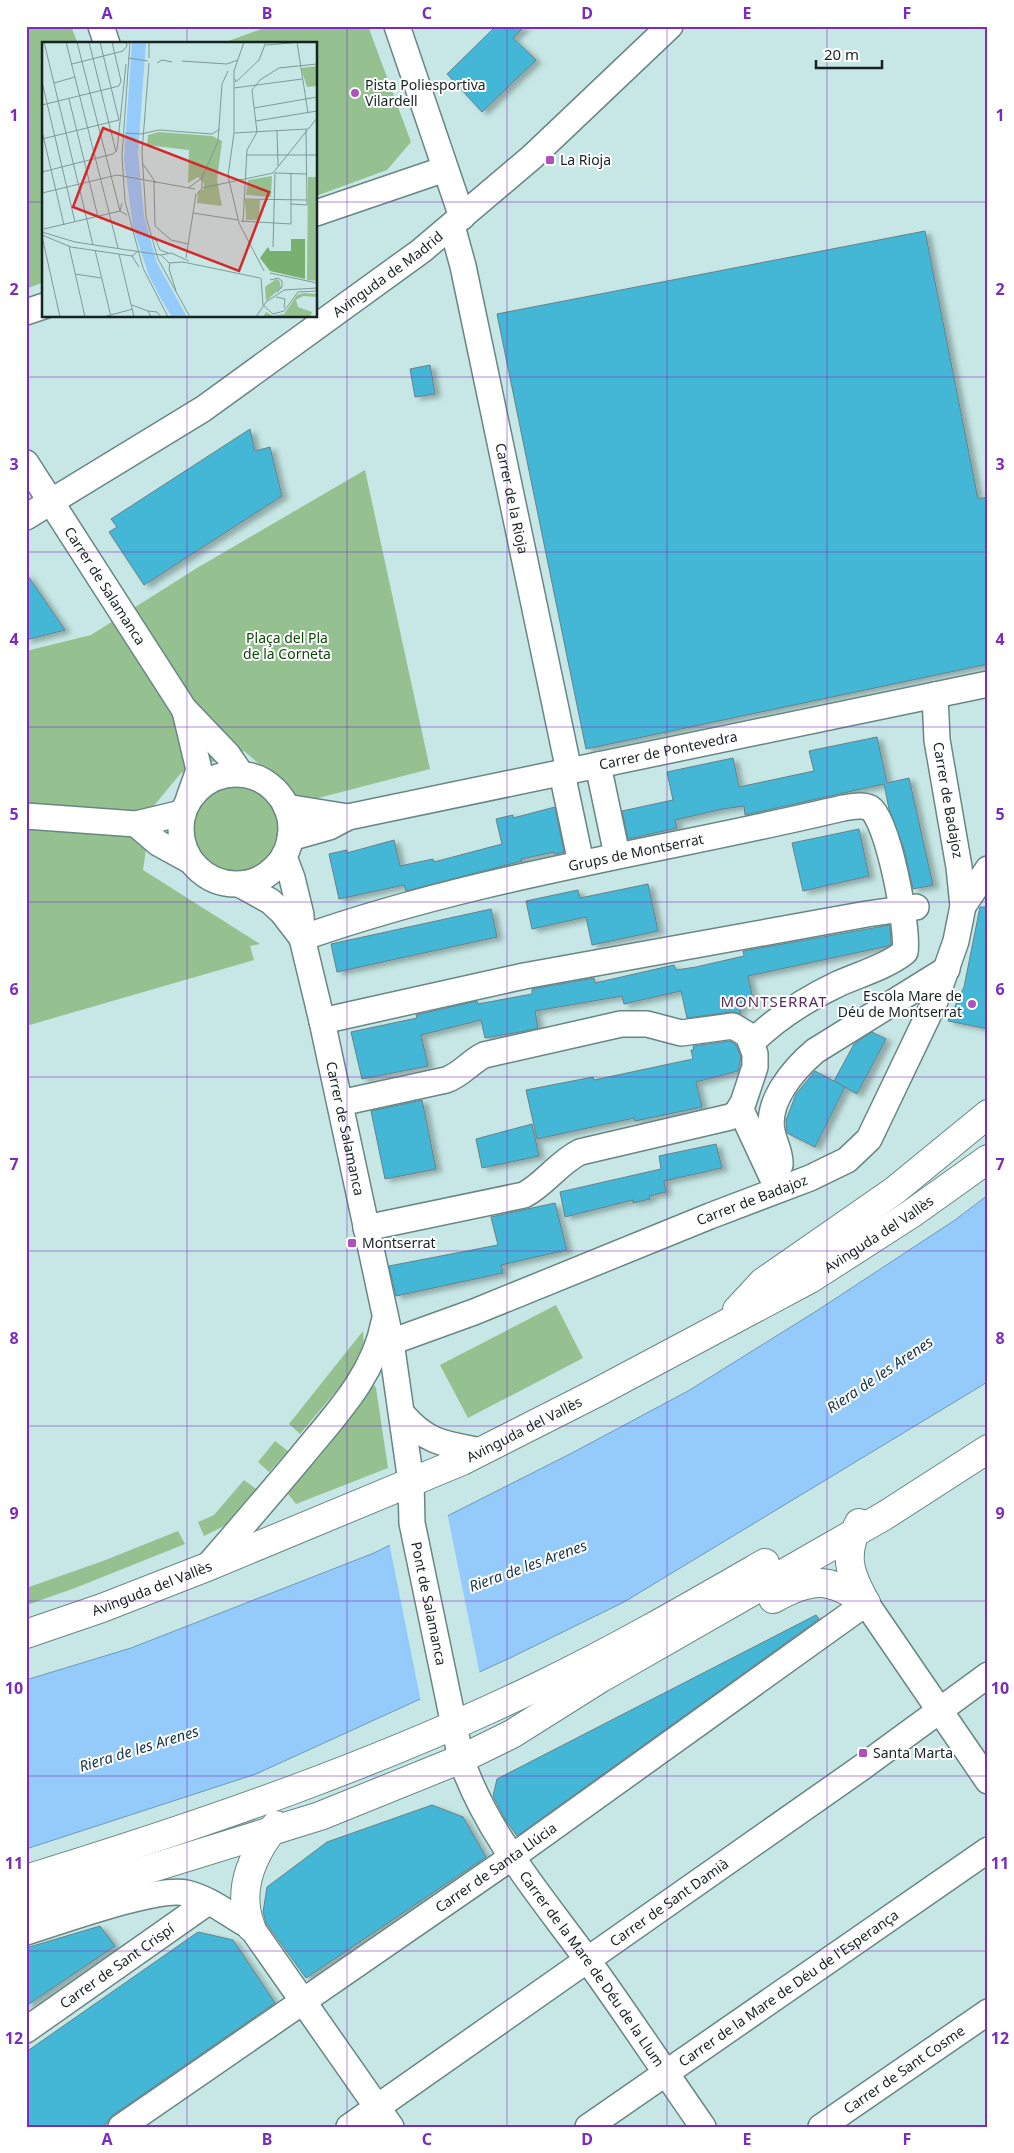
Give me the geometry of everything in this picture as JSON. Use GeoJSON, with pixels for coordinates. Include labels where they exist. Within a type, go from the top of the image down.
{"type":"FeatureCollection","features":[{"type":"Feature","properties":{"kind":"main road"},"geometry":{"type":"LineString","coordinates":[[725,1324],[763,1282],[894,1190],[988,1114]]}},
{"type":"Feature","properties":{"kind":"main road","name":"Avinguda del Vallès"},"geometry":{"type":"LineString","coordinates":[[26,1634],[102,1608],[207,1567],[482,1451],[810,1279],[911,1214],[988,1159]]}},
{"type":"Feature","properties":{"kind":"main road"},"geometry":{"type":"LineString","coordinates":[[26,1879],[228,1813],[324,1779],[453,1715],[575,1668],[877,1500],[988,1430]]}},
{"type":"Feature","properties":{"kind":"main road"},"geometry":{"type":"LineString","coordinates":[[512,1734],[601,1678],[853,1534],[988,1449]]}},
{"type":"Feature","properties":{"kind":"main road"},"geometry":{"type":"LineString","coordinates":[[866,1603],[854,1582],[849,1563],[849,1545],[861,1517],[877,1500]]}},
{"type":"Feature","properties":{"kind":"main road"},"geometry":{"type":"LineString","coordinates":[[26,1907],[329,1812],[460,1759],[512,1734],[549,1721],[796,1586],[816,1582],[836,1586],[866,1603]]}},
{"type":"Feature","properties":{"kind":"main road"},"geometry":{"type":"LineString","coordinates":[[250,1927],[246,1914],[244,1884],[259,1848],[269,1832],[290,1808],[324,1779]]}},
{"type":"Feature","properties":{"kind":"street"},"geometry":{"type":"LineString","coordinates":[[101,26],[106,42]]}},
{"type":"Feature","properties":{"kind":"street","name":"Carrer de la Rioja"},"geometry":{"type":"LineString","coordinates":[[397,26],[446,169],[457,222],[465,276],[566,772],[581,863]]}},
{"type":"Feature","properties":{"kind":"street","name":"Avinguda de Madrid"},"geometry":{"type":"LineString","coordinates":[[26,517],[52,504],[203,409],[457,222],[532,157],[670,26]]}},
{"type":"Feature","properties":{"kind":"street"},"geometry":{"type":"LineString","coordinates":[[318,213],[446,169]]}},
{"type":"Feature","properties":{"kind":"street"},"geometry":{"type":"LineString","coordinates":[[26,312],[42,307]]}},
{"type":"Feature","properties":{"kind":"street","name":"Carrer de Salamanca"},"geometry":{"type":"LineString","coordinates":[[26,463],[184,709],[228,755],[241,774]]}},
{"type":"Feature","properties":{"kind":"street","name":"Carrer de Pontevedra"},"geometry":{"type":"LineString","coordinates":[[287,848],[348,817],[988,684]]}},
{"type":"Feature","properties":{"kind":"street","name":"Carrer de Badajoz"},"geometry":{"type":"LineString","coordinates":[[388,1331],[466,1315],[710,1216],[775,1182],[837,1166],[859,1152],[869,1139],[935,1001],[947,969],[963,906],[959,867],[937,740],[935,695]]}},
{"type":"Feature","properties":{"kind":"street","name":"Carrer de Salamanca"},"geometry":{"type":"LineString","coordinates":[[184,709],[199,770],[186,806]]}},
{"type":"Feature","properties":{"kind":"street"},"geometry":{"type":"LineString","coordinates":[[598,765],[617,855]]}},
{"type":"Feature","properties":{"kind":"street"},"geometry":{"type":"LineString","coordinates":[[136,824],[158,843],[189,860],[206,876],[229,885],[241,885],[258,880],[273,871],[287,848],[291,822],[279,794],[268,784],[255,777],[231,774],[211,779],[199,788],[186,806],[181,837],[189,860]]}},
{"type":"Feature","properties":{"kind":"street"},"geometry":{"type":"LineString","coordinates":[[26,816],[136,824],[186,806]]}},
{"type":"Feature","properties":{"kind":"street","name":"Grups de Montserrat"},"geometry":{"type":"LineString","coordinates":[[302,938],[362,917],[409,904],[581,863],[859,806],[870,808],[878,818],[909,908],[905,952],[891,961],[813,996],[769,1026],[752,1042]]}},
{"type":"Feature","properties":{"kind":"street","name":"Carrer de Pontevedra"},"geometry":{"type":"LineString","coordinates":[[286,807],[348,817]]}},
{"type":"Feature","properties":{"kind":"street","name":"Carrer de Salamanca"},"geometry":{"type":"LineString","coordinates":[[287,848],[292,878],[302,915],[302,938],[340,1103],[388,1331],[403,1416],[411,1482]]}},
{"type":"Feature","properties":{"kind":"street"},"geometry":{"type":"LineString","coordinates":[[963,906],[988,869]]}},
{"type":"Feature","properties":{"kind":"street","name":"Carrer de Salamanca"},"geometry":{"type":"LineString","coordinates":[[241,885],[270,901],[282,912],[302,938]]}},
{"type":"Feature","properties":{"kind":"street"},"geometry":{"type":"LineString","coordinates":[[963,906],[988,900]]}},
{"type":"Feature","properties":{"kind":"street"},"geometry":{"type":"LineString","coordinates":[[322,1021],[524,976],[909,908]]}},
{"type":"Feature","properties":{"kind":"street"},"geometry":{"type":"LineString","coordinates":[[775,1182],[781,1158],[772,1131],[773,1112],[779,1097],[796,1069],[815,1051],[947,969]]}},
{"type":"Feature","properties":{"kind":"street"},"geometry":{"type":"LineString","coordinates":[[340,1103],[446,1080],[454,1077],[474,1060],[484,1055],[620,1024],[647,1024],[680,1033],[733,1026],[743,1030],[752,1042],[755,1067],[749,1090],[740,1108],[730,1117],[580,1152],[562,1163],[535,1189],[524,1195],[366,1228]]}},
{"type":"Feature","properties":{"kind":"street"},"geometry":{"type":"LineString","coordinates":[[740,1108],[775,1182]]}},
{"type":"Feature","properties":{"kind":"street","name":"Carrer de Salamanca"},"geometry":{"type":"LineString","coordinates":[[207,1567],[348,1400],[372,1363],[388,1331]]}},
{"type":"Feature","properties":{"kind":"street"},"geometry":{"type":"LineString","coordinates":[[403,1416],[417,1432],[438,1443],[482,1451]]}},
{"type":"Feature","properties":{"kind":"street","name":"Pont de Salamanca"},"geometry":{"type":"LineString","coordinates":[[411,1482],[412,1523],[453,1715]]}},
{"type":"Feature","properties":{"kind":"street"},"geometry":{"type":"LineString","coordinates":[[866,1603],[988,1781]]}},
{"type":"Feature","properties":{"kind":"street","name":"Carrer de Santa Llúcia"},"geometry":{"type":"LineString","coordinates":[[121,2127],[304,2003],[512,1857],[866,1603]]}},
{"type":"Feature","properties":{"kind":"street","name":"Carrer de Sant Damià"},"geometry":{"type":"LineString","coordinates":[[349,2127],[861,1768],[988,1675]]}},
{"type":"Feature","properties":{"kind":"street","name":"Carrer de la Mare de Déu de la Llum"},"geometry":{"type":"LineString","coordinates":[[453,1715],[460,1759],[473,1793],[512,1857],[587,1960],[703,2127]]}},
{"type":"Feature","properties":{"kind":"street","name":"Carrer de la Mare de Déu de l'Esperança"},"geometry":{"type":"LineString","coordinates":[[588,2127],[988,1850]]}},
{"type":"Feature","properties":{"kind":"street"},"geometry":{"type":"LineString","coordinates":[[26,1932],[128,1901],[168,1892],[186,1893],[223,1908],[250,1927],[392,2127]]}},
{"type":"Feature","properties":{"kind":"street","name":"Carrer de Sant Crispí"},"geometry":{"type":"LineString","coordinates":[[26,2030],[208,1902]]}},
{"type":"Feature","properties":{"kind":"street","name":"Carrer de Sant Cosme"},"geometry":{"type":"LineString","coordinates":[[821,2127],[988,2012]]}},
{"type":"Feature","properties":{"kind":"green space"},"geometry":{"type":"Polygon","coordinates":[[[26,26],[71,26],[77,42],[42,42],[42,283],[26,289],[26,26]]]}},
{"type":"Feature","properties":{"kind":"green space","name":"Pista Poliesportiva Vilardell"},"geometry":{"type":"Polygon","coordinates":[[[270,26],[368,26],[411,142],[387,170],[318,195],[318,42],[226,42],[270,26]]]}},
{"type":"Feature","properties":{"kind":"green space","name":"Plaça del Pla de la Corneta"},"geometry":{"type":"Polygon","coordinates":[[[365,470],[430,769],[303,802],[244,751],[181,773],[152,808],[143,870],[260,944],[250,946],[254,960],[26,1026],[26,651],[91,635],[197,568],[365,470]]]}},
{"type":"Feature","properties":{"kind":"green space"},"geometry":{"type":"Polygon","coordinates":[[[234,783],[251,787],[266,796],[275,811],[279,828],[275,845],[266,860],[251,869],[234,873],[217,869],[202,860],[193,845],[189,828],[193,811],[202,796],[217,787],[234,783]]]}},
{"type":"Feature","properties":{"kind":"green space"},"geometry":{"type":"Polygon","coordinates":[[[556,1305],[583,1358],[468,1418],[440,1365],[556,1305]]]}},
{"type":"Feature","properties":{"kind":"green space"},"geometry":{"type":"Polygon","coordinates":[[[363,1331],[364,1350],[352,1372],[300,1434],[289,1424],[363,1331]]]}},
{"type":"Feature","properties":{"kind":"green space"},"geometry":{"type":"Polygon","coordinates":[[[373,1383],[376,1388],[388,1468],[296,1504],[285,1490],[373,1383]]]}},
{"type":"Feature","properties":{"kind":"green space"},"geometry":{"type":"Polygon","coordinates":[[[275,1441],[288,1451],[269,1472],[258,1462],[275,1441]]]}},
{"type":"Feature","properties":{"kind":"green space"},"geometry":{"type":"Polygon","coordinates":[[[244,1480],[256,1489],[224,1526],[204,1536],[198,1522],[214,1515],[244,1480]]]}},
{"type":"Feature","properties":{"kind":"green space"},"geometry":{"type":"Polygon","coordinates":[[[178,1531],[185,1544],[27,1605],[26,1588],[103,1561],[178,1531]]]}},
{"type":"Feature","properties":{"kind":"water","name":"Riera de les Arenes"},"geometry":{"type":"Polygon","coordinates":[[[988,1195],[988,1381],[981,1386],[624,1602],[510,1658],[256,1774],[26,1849],[26,1680],[131,1648],[374,1553],[572,1453],[688,1391],[818,1310],[955,1220],[988,1195]]]}},
{"type":"Feature","properties":{"kind":"pier"},"geometry":{"type":"Polygon","coordinates":[[[447,1512],[480,1675],[421,1702],[389,1542],[447,1512]]]}},
{"type":"Feature","properties":{"kind":"building"},"geometry":{"type":"Polygon","coordinates":[[[496,26],[525,26],[513,38],[536,60],[482,112],[447,74],[496,26]]]}},
{"type":"Feature","properties":{"kind":"building"},"geometry":{"type":"Polygon","coordinates":[[[925,231],[978,499],[988,497],[988,664],[586,749],[497,314],[925,231]]]}},
{"type":"Feature","properties":{"kind":"building"},"geometry":{"type":"Polygon","coordinates":[[[430,365],[435,394],[415,397],[410,369],[430,365]]]}},
{"type":"Feature","properties":{"kind":"building"},"geometry":{"type":"Polygon","coordinates":[[[250,429],[255,451],[270,447],[282,496],[144,585],[109,532],[117,527],[111,519],[250,429]]]}},
{"type":"Feature","properties":{"kind":"building"},"geometry":{"type":"Polygon","coordinates":[[[26,573],[65,630],[26,640],[26,573]]]}},
{"type":"Feature","properties":{"kind":"building"},"geometry":{"type":"Polygon","coordinates":[[[877,737],[887,783],[909,778],[933,885],[913,889],[904,849],[889,809],[884,784],[745,815],[744,806],[723,809],[675,820],[677,828],[628,839],[622,811],[673,800],[667,772],[733,758],[739,787],[814,771],[809,751],[877,737]]]}},
{"type":"Feature","properties":{"kind":"building"},"geometry":{"type":"Polygon","coordinates":[[[555,807],[564,852],[555,854],[554,852],[521,859],[522,861],[406,891],[404,885],[339,899],[329,854],[347,850],[347,853],[394,840],[400,866],[433,859],[434,862],[502,844],[496,819],[513,815],[513,818],[555,807]]]}},
{"type":"Feature","properties":{"kind":"building"},"geometry":{"type":"Polygon","coordinates":[[[859,829],[869,876],[803,891],[792,843],[859,829]]]}},
{"type":"Feature","properties":{"kind":"building"},"geometry":{"type":"Polygon","coordinates":[[[648,884],[658,931],[592,945],[586,917],[532,929],[526,901],[578,890],[580,898],[648,884]]]}},
{"type":"Feature","properties":{"kind":"building"},"geometry":{"type":"Polygon","coordinates":[[[980,907],[988,907],[988,1029],[948,1021],[964,987],[980,907]]]}},
{"type":"Feature","properties":{"kind":"building"},"geometry":{"type":"Polygon","coordinates":[[[491,909],[497,937],[337,972],[331,944],[491,909]]]}},
{"type":"Feature","properties":{"kind":"building"},"geometry":{"type":"Polygon","coordinates":[[[890,925],[891,944],[888,946],[748,976],[754,1004],[739,1007],[741,1014],[731,1012],[687,1018],[681,991],[624,1004],[622,996],[535,1011],[538,1028],[485,1038],[481,1020],[421,1035],[428,1066],[362,1079],[351,1032],[417,1018],[416,1015],[477,1001],[478,1004],[532,994],[532,989],[594,978],[595,983],[674,965],[676,970],[696,967],[744,956],[743,951],[890,925]]]}},
{"type":"Feature","properties":{"kind":"building"},"geometry":{"type":"Polygon","coordinates":[[[872,1032],[886,1039],[857,1094],[834,1081],[854,1044],[872,1032]]]}},
{"type":"Feature","properties":{"kind":"building"},"geometry":{"type":"Polygon","coordinates":[[[730,1041],[736,1045],[741,1057],[738,1071],[696,1082],[702,1107],[635,1121],[634,1118],[537,1139],[526,1090],[593,1077],[594,1080],[693,1059],[691,1050],[694,1050],[693,1046],[730,1041]]]}},
{"type":"Feature","properties":{"kind":"building"},"geometry":{"type":"Polygon","coordinates":[[[815,1071],[845,1087],[815,1147],[787,1133],[786,1120],[796,1094],[815,1071]]]}},
{"type":"Feature","properties":{"kind":"building"},"geometry":{"type":"Polygon","coordinates":[[[422,1100],[436,1169],[385,1179],[371,1111],[422,1100]]]}},
{"type":"Feature","properties":{"kind":"building"},"geometry":{"type":"Polygon","coordinates":[[[532,1124],[539,1156],[482,1168],[476,1139],[532,1124]]]}},
{"type":"Feature","properties":{"kind":"building"},"geometry":{"type":"Polygon","coordinates":[[[716,1144],[722,1168],[664,1181],[666,1192],[649,1196],[650,1199],[633,1203],[633,1200],[565,1217],[560,1192],[661,1169],[659,1156],[716,1144]]]}},
{"type":"Feature","properties":{"kind":"building"},"geometry":{"type":"Polygon","coordinates":[[[555,1203],[567,1250],[501,1265],[503,1273],[396,1296],[389,1266],[498,1245],[491,1217],[555,1203]]]}},
{"type":"Feature","properties":{"kind":"building"},"geometry":{"type":"Polygon","coordinates":[[[816,1615],[819,1619],[517,1836],[505,1819],[493,1796],[497,1779],[816,1615]]]}},
{"type":"Feature","properties":{"kind":"building"},"geometry":{"type":"Polygon","coordinates":[[[432,1805],[463,1817],[486,1857],[306,1978],[266,1923],[263,1912],[267,1887],[327,1842],[432,1805]]]}},
{"type":"Feature","properties":{"kind":"building"},"geometry":{"type":"Polygon","coordinates":[[[100,1926],[115,1946],[26,2006],[26,1948],[100,1926]]]}},
{"type":"Feature","properties":{"kind":"building"},"geometry":{"type":"Polygon","coordinates":[[[198,1932],[233,1940],[275,2003],[113,2115],[102,2127],[26,2127],[26,2052],[198,1932]]]}},
{"type":"Feature","properties":{"kind":"place","name":"Pista Poliesportiva Vilardell"},"geometry":{"type":"Point","coordinates":[355,93]}},
{"type":"Feature","properties":{"kind":"place","name":"La Rioja"},"geometry":{"type":"Point","coordinates":[550,160]}},
{"type":"Feature","properties":{"kind":"place","name":"Escola Mare de Déu de Montserrat"},"geometry":{"type":"Point","coordinates":[972,1004]}},
{"type":"Feature","properties":{"kind":"place","name":"Montserrat"},"geometry":{"type":"Point","coordinates":[352,1243]}},
{"type":"Feature","properties":{"kind":"place","name":"Santa Marta"},"geometry":{"type":"Point","coordinates":[863,1753]}},
{"type":"Feature","properties":{"kind":"district","name":"MONTSERRAT"},"geometry":{"type":"Point","coordinates":[774,1002]}}]}
